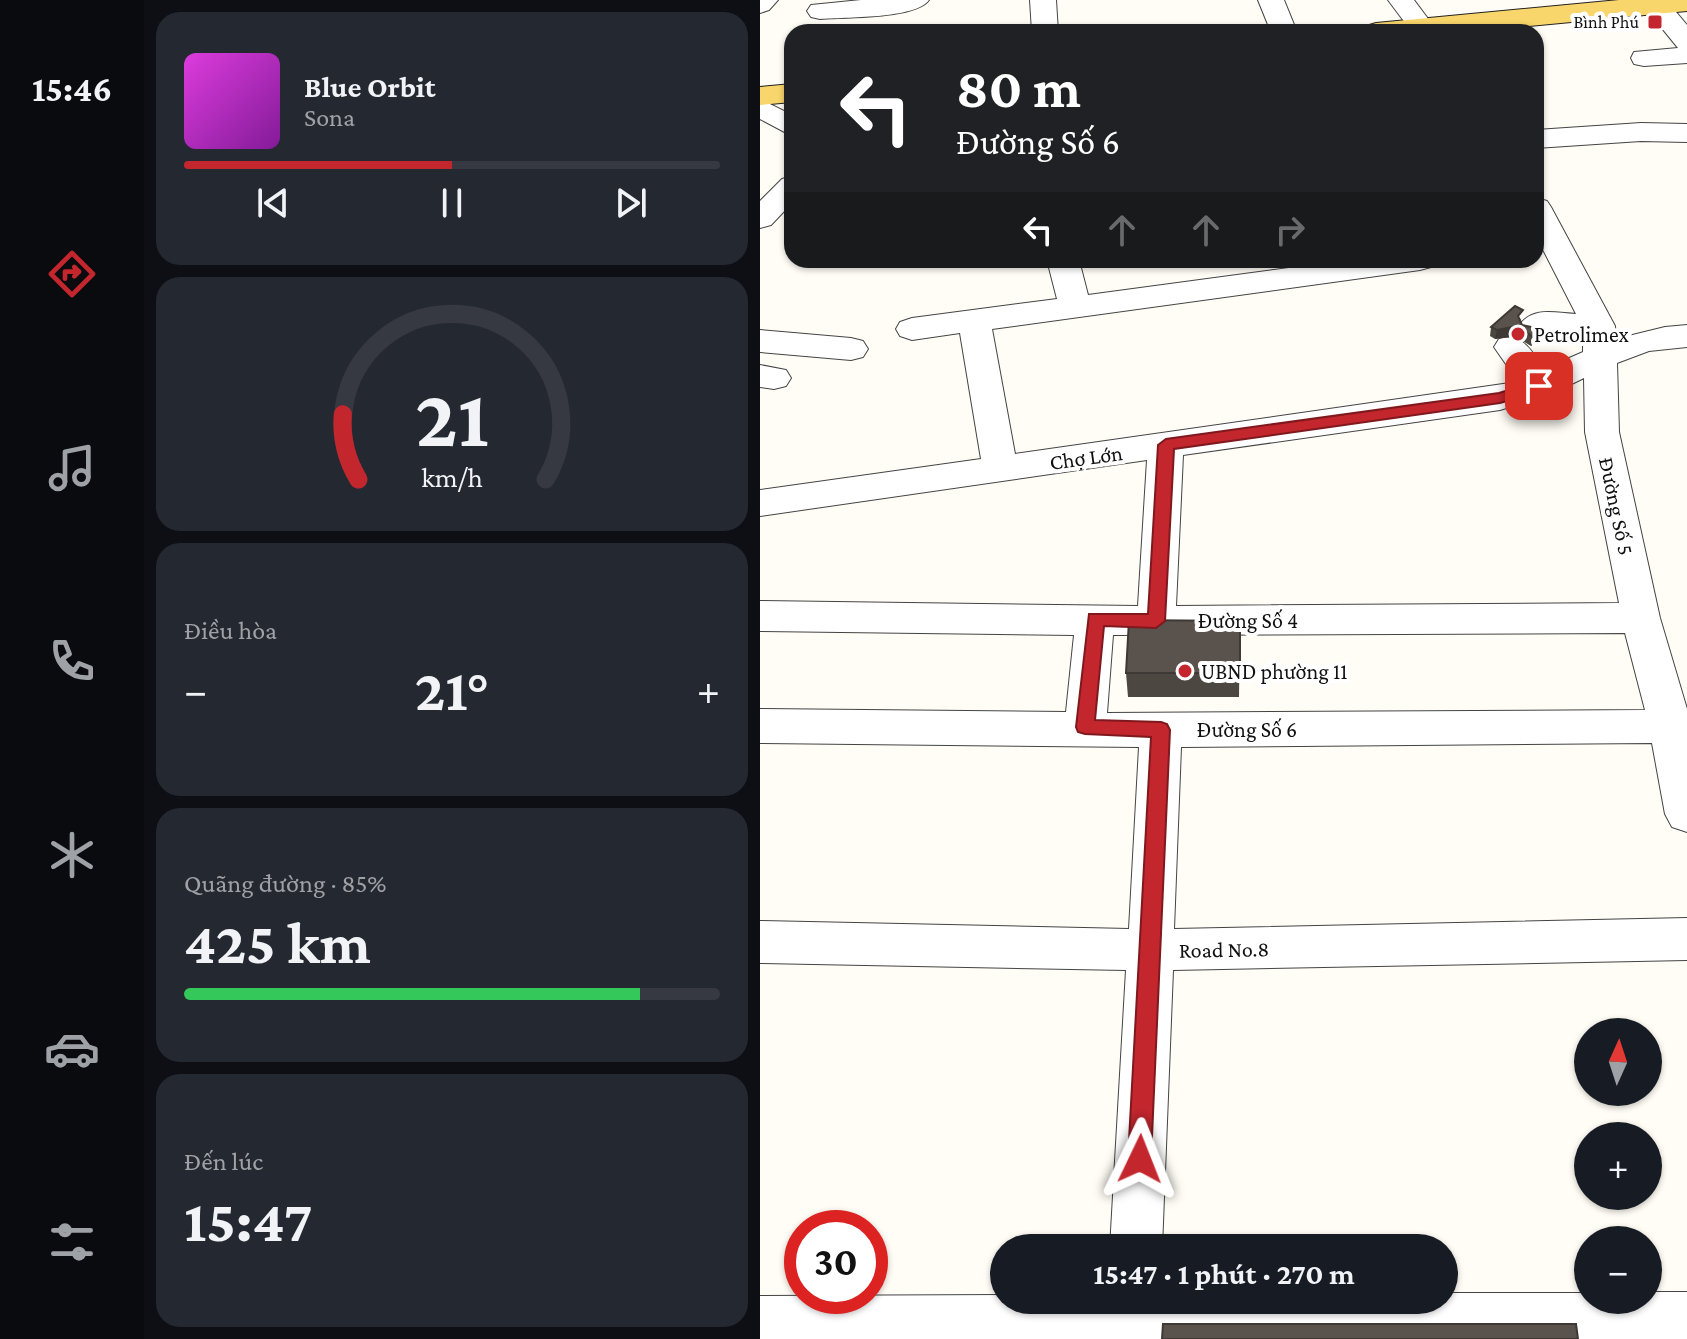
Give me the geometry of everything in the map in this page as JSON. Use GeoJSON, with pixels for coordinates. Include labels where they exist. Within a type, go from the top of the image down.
{"type":"FeatureCollection","features":[{"type":"Feature","properties":{"kind":"main road"},"geometry":{"type":"LineString","coordinates":[[1472,24],[1654,2],[1687,2]]}},
{"type":"Feature","properties":{"kind":"main road"},"geometry":{"type":"LineString","coordinates":[[760,96],[784,94]]}},
{"type":"Feature","properties":{"kind":"street"},"geometry":{"type":"LineString","coordinates":[[819,14],[908,4],[916,0]]}},
{"type":"Feature","properties":{"kind":"street"},"geometry":{"type":"LineString","coordinates":[[1043,0],[1044,24]]}},
{"type":"Feature","properties":{"kind":"street"},"geometry":{"type":"LineString","coordinates":[[1271,0],[1281,24]]}},
{"type":"Feature","properties":{"kind":"street"},"geometry":{"type":"LineString","coordinates":[[1401,0],[1418,24]]}},
{"type":"Feature","properties":{"kind":"street"},"geometry":{"type":"LineString","coordinates":[[1654,2],[1687,42]]}},
{"type":"Feature","properties":{"kind":"street"},"geometry":{"type":"LineString","coordinates":[[1644,58],[1687,55]]}},
{"type":"Feature","properties":{"kind":"street"},"geometry":{"type":"LineString","coordinates":[[760,107],[784,122]]}},
{"type":"Feature","properties":{"kind":"street"},"geometry":{"type":"LineString","coordinates":[[1544,138],[1641,132],[1687,133]]}},
{"type":"Feature","properties":{"kind":"street"},"geometry":{"type":"LineString","coordinates":[[760,219],[784,194]]}},
{"type":"Feature","properties":{"kind":"street","name":"Đường Số 5"},"geometry":{"type":"LineString","coordinates":[[1545,243],[1599,343],[1602,432],[1641,618],[1679,726],[1687,814]]}},
{"type":"Feature","properties":{"kind":"street"},"geometry":{"type":"LineString","coordinates":[[1065,268],[1075,308]]}},
{"type":"Feature","properties":{"kind":"street"},"geometry":{"type":"LineString","coordinates":[[912,329],[1075,308],[1256,271],[1301,268]]}},
{"type":"Feature","properties":{"kind":"street"},"geometry":{"type":"LineString","coordinates":[[974,321],[1000,469]]}},
{"type":"Feature","properties":{"kind":"street"},"geometry":{"type":"LineString","coordinates":[[1539,386],[1523,336],[1539,322],[1599,343]]}},
{"type":"Feature","properties":{"kind":"street","name":"Chợ Lớn"},"geometry":{"type":"LineString","coordinates":[[760,503],[1500,398],[1539,386],[1599,343],[1644,342],[1687,336]]}},
{"type":"Feature","properties":{"kind":"street"},"geometry":{"type":"LineString","coordinates":[[760,341],[851,349]]}},
{"type":"Feature","properties":{"kind":"street"},"geometry":{"type":"LineString","coordinates":[[1156,621],[1166,445]]}},
{"type":"Feature","properties":{"kind":"street","name":"Đường Số 4"},"geometry":{"type":"LineString","coordinates":[[760,616],[1156,621],[1641,618]]}},
{"type":"Feature","properties":{"kind":"street"},"geometry":{"type":"LineString","coordinates":[[1085,727],[1095,619]]}},
{"type":"Feature","properties":{"kind":"street","name":"Đường Số 6"},"geometry":{"type":"LineString","coordinates":[[760,726],[1161,730],[1679,726]]}},
{"type":"Feature","properties":{"kind":"street"},"geometry":{"type":"LineString","coordinates":[[1137,1234],[1161,730]]}},
{"type":"Feature","properties":{"kind":"street","name":"Road No.8"},"geometry":{"type":"LineString","coordinates":[[760,942],[1148,950],[1687,939]]}},
{"type":"Feature","properties":{"kind":"street"},"geometry":{"type":"LineString","coordinates":[[760,1323],[1687,1319]]}},
{"type":"Feature","properties":{"kind":"building"},"geometry":{"type":"Polygon","coordinates":[[[1515,306],[1523,310],[1518,316],[1522,325],[1542,329],[1533,337],[1517,326],[1497,330],[1491,327],[1515,306]]]}},
{"type":"Feature","properties":{"kind":"building"},"geometry":{"type":"Polygon","coordinates":[[[1129,620],[1240,621],[1240,673],[1126,673],[1129,620]]]}},
{"type":"Feature","properties":{"kind":"building"},"geometry":{"type":"Polygon","coordinates":[[[1163,1324],[1576,1324],[1578,1339],[1162,1339],[1163,1324]]]}},
{"type":"Feature","properties":{"kind":"place","name":"Bình Phú"},"geometry":{"type":"Point","coordinates":[1655,22]}},
{"type":"Feature","properties":{"kind":"place","name":"Petrolimex"},"geometry":{"type":"Point","coordinates":[1518,334]}},
{"type":"Feature","properties":{"kind":"place","name":"UBND phường 11"},"geometry":{"type":"Point","coordinates":[1185,671]}},
{"type":"Feature","properties":{"kind":"route"},"geometry":{"type":"LineString","coordinates":[[1140,1159],[1161,730],[1085,727],[1095,619],[1156,621],[1166,445],[1500,398],[1539,386]]}}]}
